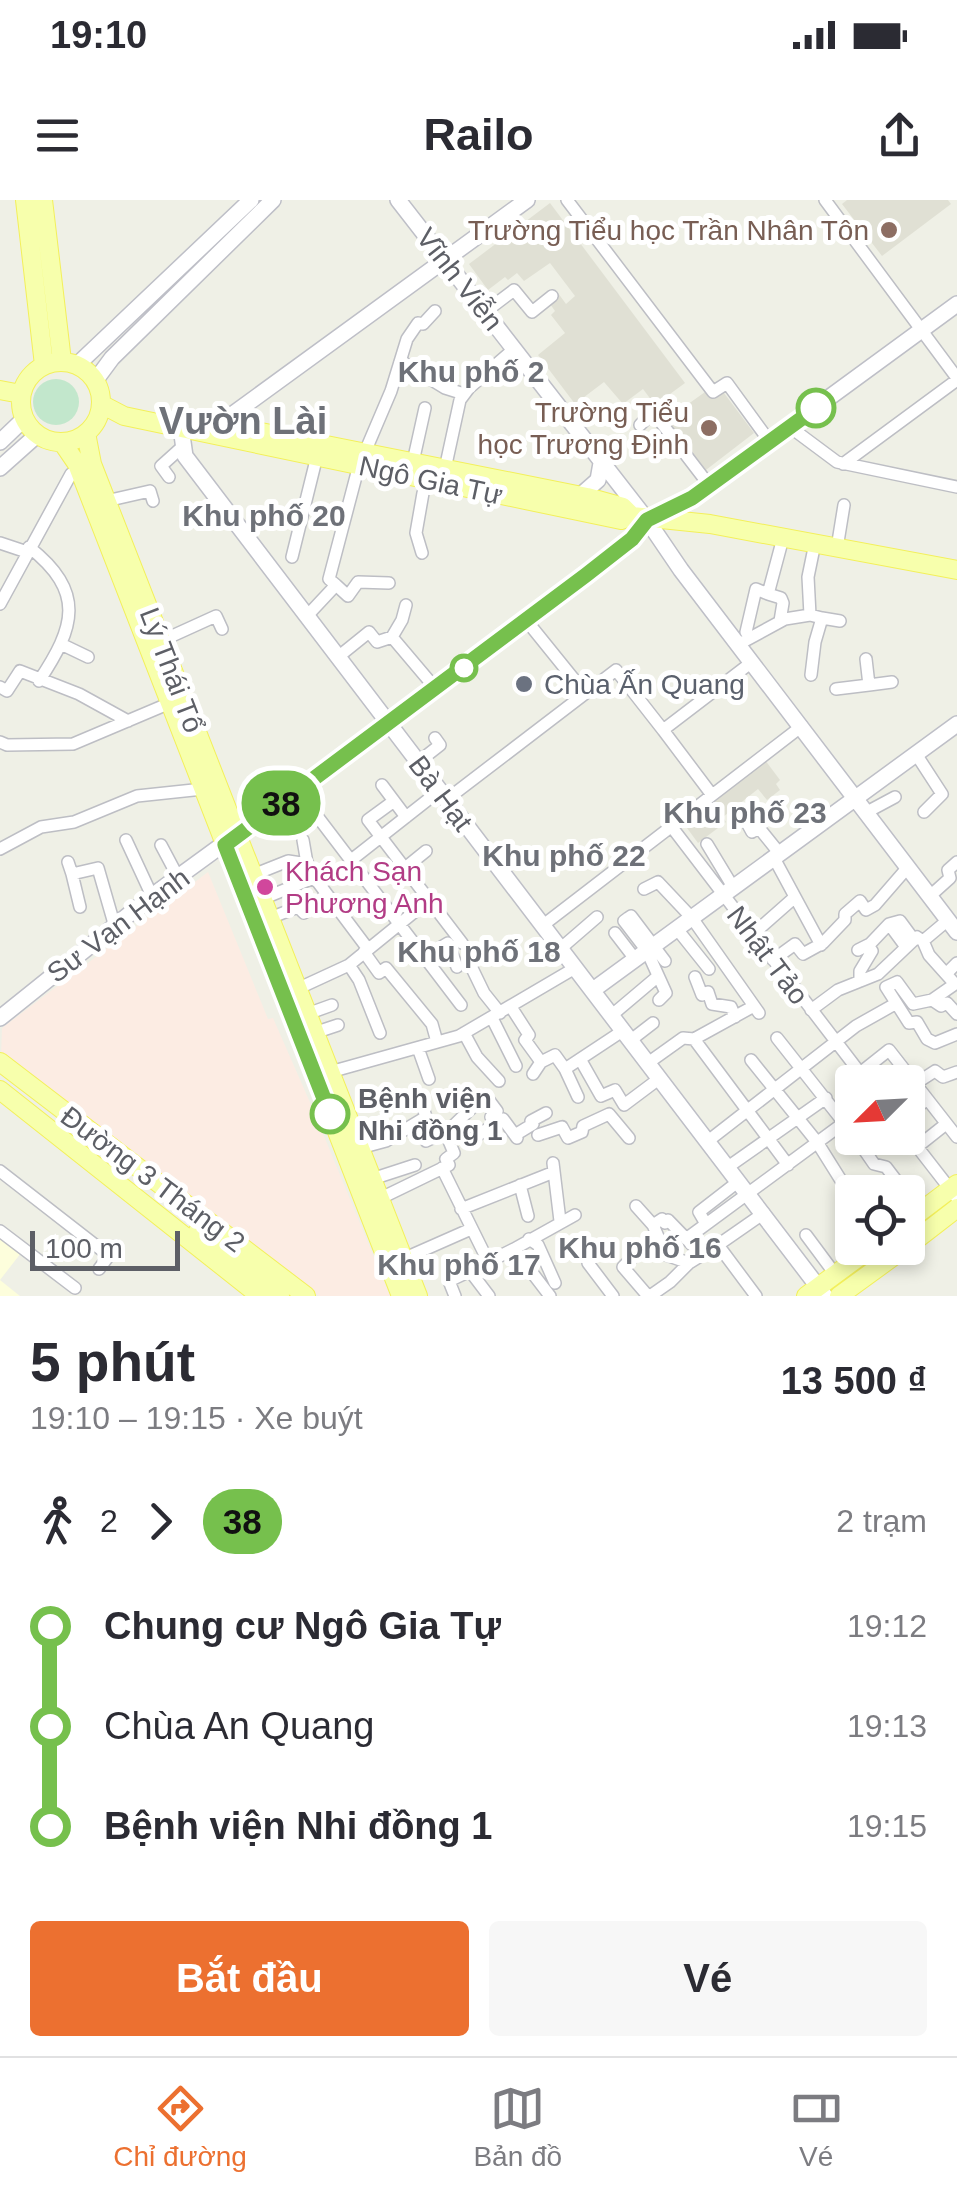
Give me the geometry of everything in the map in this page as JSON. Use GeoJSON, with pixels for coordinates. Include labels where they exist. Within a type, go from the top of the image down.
{"type":"FeatureCollection","features":[{"type":"Feature","properties":{"kind":"main road"},"geometry":{"type":"LineString","coordinates":[[26,200],[61,363],[95,381],[108,406],[86,433],[62,442],[37,434],[24,419],[21,394],[29,376],[61,363]]}},
{"type":"Feature","properties":{"kind":"main road"},"geometry":{"type":"LineString","coordinates":[[43,200],[61,363]]}},
{"type":"Feature","properties":{"kind":"main road"},"geometry":{"type":"LineString","coordinates":[[0,390],[21,394]]}},
{"type":"Feature","properties":{"kind":"main road","name":"Ngô Gia Tự"},"geometry":{"type":"LineString","coordinates":[[108,406],[127,406],[224,425],[621,520],[710,524],[957,570]]}},
{"type":"Feature","properties":{"kind":"main road","name":"Ngô Gia Tự"},"geometry":{"type":"LineString","coordinates":[[108,406],[124,416],[317,456],[413,462],[581,495],[623,506],[639,518]]}},
{"type":"Feature","properties":{"kind":"main road","name":"Lý Thái Tổ"},"geometry":{"type":"LineString","coordinates":[[86,433],[90,458],[161,641],[231,840],[356,1153],[372,1179],[418,1296]]}},
{"type":"Feature","properties":{"kind":"main road","name":"Lý Thái Tổ"},"geometry":{"type":"LineString","coordinates":[[62,442],[79,470],[203,789],[252,874],[270,918],[330,1072],[401,1296]]}},
{"type":"Feature","properties":{"kind":"main road","name":"Đường 3 Tháng 2"},"geometry":{"type":"LineString","coordinates":[[2,1076],[58,1112],[260,1296]]}},
{"type":"Feature","properties":{"kind":"main road","name":"Đường 3 Tháng 2"},"geometry":{"type":"LineString","coordinates":[[2,1076],[98,1150],[238,1248],[296,1296]]}},
{"type":"Feature","properties":{"kind":"main road","name":"Đường 3 Tháng 2"},"geometry":{"type":"LineString","coordinates":[[98,1150],[138,1186],[280,1296]]}},
{"type":"Feature","properties":{"kind":"main road"},"geometry":{"type":"LineString","coordinates":[[925,1209],[955,1191]]}},
{"type":"Feature","properties":{"kind":"main road"},"geometry":{"type":"LineString","coordinates":[[925,1232],[957,1208]]}},
{"type":"Feature","properties":{"kind":"main road"},"geometry":{"type":"LineString","coordinates":[[816,1293],[847,1265]]}},
{"type":"Feature","properties":{"kind":"main road"},"geometry":{"type":"LineString","coordinates":[[840,1296],[881,1265]]}},
{"type":"Feature","properties":{"kind":"main road","name":"Đường 3 Tháng 2"},"geometry":{"type":"LineString","coordinates":[[273,1275],[306,1296]]}},
{"type":"Feature","properties":{"kind":"street"},"geometry":{"type":"LineString","coordinates":[[61,363],[251,200]]}},
{"type":"Feature","properties":{"kind":"street"},"geometry":{"type":"LineString","coordinates":[[95,381],[112,358],[274,200]]}},
{"type":"Feature","properties":{"kind":"street","name":"Vĩnh Viễn"},"geometry":{"type":"LineString","coordinates":[[398,200],[639,518],[744,641],[752,662],[953,924]]}},
{"type":"Feature","properties":{"kind":"street"},"geometry":{"type":"LineString","coordinates":[[224,425],[233,414],[527,200]]}},
{"type":"Feature","properties":{"kind":"street"},"geometry":{"type":"LineString","coordinates":[[567,200],[712,392],[727,383],[770,442]]}},
{"type":"Feature","properties":{"kind":"street"},"geometry":{"type":"LineString","coordinates":[[825,200],[957,379],[843,464]]}},
{"type":"Feature","properties":{"kind":"street"},"geometry":{"type":"LineString","coordinates":[[485,312],[514,290],[532,312],[552,296]]}},
{"type":"Feature","properties":{"kind":"street","name":"Sư Vạn Hạnh"},"geometry":{"type":"LineString","coordinates":[[0,1018],[152,896],[436,689],[632,539],[639,518],[692,498],[957,304]]}},
{"type":"Feature","properties":{"kind":"street"},"geometry":{"type":"LineString","coordinates":[[389,583],[358,582],[348,596],[329,579],[362,459],[407,339],[418,323],[424,324],[436,312]]}},
{"type":"Feature","properties":{"kind":"street"},"geometry":{"type":"LineString","coordinates":[[445,469],[464,394],[514,349]]}},
{"type":"Feature","properties":{"kind":"street"},"geometry":{"type":"LineString","coordinates":[[401,361],[445,388],[464,394]]}},
{"type":"Feature","properties":{"kind":"street"},"geometry":{"type":"LineString","coordinates":[[413,462],[425,408]]}},
{"type":"Feature","properties":{"kind":"street"},"geometry":{"type":"LineString","coordinates":[[640,426],[654,412],[709,485]]}},
{"type":"Feature","properties":{"kind":"street"},"geometry":{"type":"LineString","coordinates":[[0,442],[24,419]]}},
{"type":"Feature","properties":{"kind":"street"},"geometry":{"type":"LineString","coordinates":[[790,427],[843,464],[957,487]]}},
{"type":"Feature","properties":{"kind":"street"},"geometry":{"type":"LineString","coordinates":[[169,477],[160,466],[182,448],[181,428]]}},
{"type":"Feature","properties":{"kind":"street"},"geometry":{"type":"LineString","coordinates":[[0,468],[37,434]]}},
{"type":"Feature","properties":{"kind":"street","name":"Bà Hạt"},"geometry":{"type":"LineString","coordinates":[[182,448],[417,762],[744,1187],[816,1293]]}},
{"type":"Feature","properties":{"kind":"street"},"geometry":{"type":"LineString","coordinates":[[292,557],[317,456]]}},
{"type":"Feature","properties":{"kind":"street"},"geometry":{"type":"LineString","coordinates":[[581,495],[598,480],[600,463]]}},
{"type":"Feature","properties":{"kind":"street"},"geometry":{"type":"LineString","coordinates":[[0,604],[71,474],[79,470]]}},
{"type":"Feature","properties":{"kind":"street"},"geometry":{"type":"LineString","coordinates":[[106,500],[150,491],[153,501]]}},
{"type":"Feature","properties":{"kind":"street"},"geometry":{"type":"LineString","coordinates":[[422,493],[416,533],[422,553]]}},
{"type":"Feature","properties":{"kind":"street"},"geometry":{"type":"LineString","coordinates":[[838,548],[844,505]]}},
{"type":"Feature","properties":{"kind":"street"},"geometry":{"type":"LineString","coordinates":[[768,594],[784,538]]}},
{"type":"Feature","properties":{"kind":"street"},"geometry":{"type":"LineString","coordinates":[[0,542],[28,550],[60,576],[68,605],[63,645],[39,681]]}},
{"type":"Feature","properties":{"kind":"street"},"geometry":{"type":"LineString","coordinates":[[812,675],[816,616],[808,577],[815,544]]}},
{"type":"Feature","properties":{"kind":"street"},"geometry":{"type":"LineString","coordinates":[[306,616],[336,585]]}},
{"type":"Feature","properties":{"kind":"street"},"geometry":{"type":"LineString","coordinates":[[744,641],[756,590],[781,598],[780,621]]}},
{"type":"Feature","properties":{"kind":"street"},"geometry":{"type":"LineString","coordinates":[[338,656],[370,632],[377,642],[392,636],[406,605]]}},
{"type":"Feature","properties":{"kind":"street"},"geometry":{"type":"LineString","coordinates":[[161,641],[216,616],[222,630]]}},
{"type":"Feature","properties":{"kind":"street"},"geometry":{"type":"LineString","coordinates":[[744,641],[780,621],[816,616],[840,621]]}},
{"type":"Feature","properties":{"kind":"street"},"geometry":{"type":"LineString","coordinates":[[526,620],[585,693]]}},
{"type":"Feature","properties":{"kind":"street"},"geometry":{"type":"LineString","coordinates":[[392,636],[436,689]]}},
{"type":"Feature","properties":{"kind":"street"},"geometry":{"type":"LineString","coordinates":[[63,645],[88,657]]}},
{"type":"Feature","properties":{"kind":"street"},"geometry":{"type":"LineString","coordinates":[[866,659],[870,685]]}},
{"type":"Feature","properties":{"kind":"street"},"geometry":{"type":"LineString","coordinates":[[663,730],[752,662]]}},
{"type":"Feature","properties":{"kind":"street"},"geometry":{"type":"LineString","coordinates":[[350,861],[406,817],[443,796],[616,670],[712,795]]}},
{"type":"Feature","properties":{"kind":"street"},"geometry":{"type":"LineString","coordinates":[[0,687],[7,691],[20,671],[78,694],[128,720]]}},
{"type":"Feature","properties":{"kind":"street"},"geometry":{"type":"LineString","coordinates":[[836,689],[892,682]]}},
{"type":"Feature","properties":{"kind":"street"},"geometry":{"type":"LineString","coordinates":[[0,742],[74,744],[170,703]]}},
{"type":"Feature","properties":{"kind":"street"},"geometry":{"type":"LineString","coordinates":[[593,990],[957,724]]}},
{"type":"Feature","properties":{"kind":"street"},"geometry":{"type":"LineString","coordinates":[[542,926],[802,726]]}},
{"type":"Feature","properties":{"kind":"street"},"geometry":{"type":"LineString","coordinates":[[417,762],[440,745],[435,738]]}},
{"type":"Feature","properties":{"kind":"street"},"geometry":{"type":"LineString","coordinates":[[916,754],[942,794],[924,812]]}},
{"type":"Feature","properties":{"kind":"street"},"geometry":{"type":"LineString","coordinates":[[382,785],[406,817]]}},
{"type":"Feature","properties":{"kind":"street"},"geometry":{"type":"LineString","coordinates":[[0,849],[41,827],[74,822],[137,796],[203,789]]}},
{"type":"Feature","properties":{"kind":"street"},"geometry":{"type":"LineString","coordinates":[[298,791],[460,1005]]}},
{"type":"Feature","properties":{"kind":"street"},"geometry":{"type":"LineString","coordinates":[[867,812],[895,797]]}},
{"type":"Feature","properties":{"kind":"street"},"geometry":{"type":"LineString","coordinates":[[394,800],[368,820],[462,943]]}},
{"type":"Feature","properties":{"kind":"street"},"geometry":{"type":"LineString","coordinates":[[741,812],[752,832],[759,828],[777,856],[821,944]]}},
{"type":"Feature","properties":{"kind":"street","name":"Nhật Tảo"},"geometry":{"type":"LineString","coordinates":[[671,826],[728,891],[753,934],[853,1065]]}},
{"type":"Feature","properties":{"kind":"street"},"geometry":{"type":"LineString","coordinates":[[126,840],[152,896]]}},
{"type":"Feature","properties":{"kind":"street"},"geometry":{"type":"LineString","coordinates":[[304,840],[308,869],[379,973],[386,968],[432,1024],[437,1042]]}},
{"type":"Feature","properties":{"kind":"street"},"geometry":{"type":"LineString","coordinates":[[707,844],[728,891]]}},
{"type":"Feature","properties":{"kind":"street"},"geometry":{"type":"LineString","coordinates":[[161,845],[178,877]]}},
{"type":"Feature","properties":{"kind":"street"},"geometry":{"type":"LineString","coordinates":[[404,868],[426,850]]}},
{"type":"Feature","properties":{"kind":"street"},"geometry":{"type":"LineString","coordinates":[[252,874],[288,861],[308,864]]}},
{"type":"Feature","properties":{"kind":"street"},"geometry":{"type":"LineString","coordinates":[[930,896],[950,878],[948,870],[957,862]]}},
{"type":"Feature","properties":{"kind":"street"},"geometry":{"type":"LineString","coordinates":[[773,960],[796,944],[803,954],[821,944],[860,901],[866,910],[876,904],[908,866]]}},
{"type":"Feature","properties":{"kind":"street"},"geometry":{"type":"LineString","coordinates":[[80,907],[70,868],[98,868],[115,927]]}},
{"type":"Feature","properties":{"kind":"street"},"geometry":{"type":"LineString","coordinates":[[262,899],[316,877]]}},
{"type":"Feature","properties":{"kind":"street"},"geometry":{"type":"LineString","coordinates":[[644,889],[658,882],[692,918],[715,966]]}},
{"type":"Feature","properties":{"kind":"street"},"geometry":{"type":"LineString","coordinates":[[270,918],[298,908],[304,913],[327,895]]}},
{"type":"Feature","properties":{"kind":"street"},"geometry":{"type":"LineString","coordinates":[[753,934],[795,898]]}},
{"type":"Feature","properties":{"kind":"street"},"geometry":{"type":"LineString","coordinates":[[297,988],[349,964],[429,900]]}},
{"type":"Feature","properties":{"kind":"street"},"geometry":{"type":"LineString","coordinates":[[628,918],[631,916],[666,993],[659,1000]]}},
{"type":"Feature","properties":{"kind":"street"},"geometry":{"type":"LineString","coordinates":[[560,949],[598,918]]}},
{"type":"Feature","properties":{"kind":"street"},"geometry":{"type":"LineString","coordinates":[[860,981],[860,971],[872,951],[863,948],[889,924],[900,921],[914,943],[955,984],[932,1000],[913,1004],[896,982],[886,987],[909,1022],[917,1022],[927,1039],[935,1043],[957,1034]]}},
{"type":"Feature","properties":{"kind":"street"},"geometry":{"type":"LineString","coordinates":[[811,1010],[838,990],[878,974],[914,943],[953,924]]}},
{"type":"Feature","properties":{"kind":"street"},"geometry":{"type":"LineString","coordinates":[[648,1062],[683,1038],[694,1039],[756,1009],[677,929]]}},
{"type":"Feature","properties":{"kind":"street"},"geometry":{"type":"LineString","coordinates":[[616,933],[665,961]]}},
{"type":"Feature","properties":{"kind":"street"},"geometry":{"type":"LineString","coordinates":[[423,958],[448,943],[501,1013],[528,1034],[525,1040],[541,1062]]}},
{"type":"Feature","properties":{"kind":"street"},"geometry":{"type":"LineString","coordinates":[[946,974],[957,963]]}},
{"type":"Feature","properties":{"kind":"street"},"geometry":{"type":"LineString","coordinates":[[349,964],[380,1033]]}},
{"type":"Feature","properties":{"kind":"street"},"geometry":{"type":"LineString","coordinates":[[715,966],[692,979],[702,995],[708,992],[712,1004],[731,1007],[735,1017]]}},
{"type":"Feature","properties":{"kind":"street"},"geometry":{"type":"LineString","coordinates":[[330,1072],[464,1033],[575,968]]}},
{"type":"Feature","properties":{"kind":"street"},"geometry":{"type":"LineString","coordinates":[[612,1015],[657,977]]}},
{"type":"Feature","properties":{"kind":"street"},"geometry":{"type":"LineString","coordinates":[[932,1000],[941,1006],[947,1003],[957,1014]]}},
{"type":"Feature","properties":{"kind":"street"},"geometry":{"type":"LineString","coordinates":[[708,1141],[856,1026],[895,1004]]}},
{"type":"Feature","properties":{"kind":"street"},"geometry":{"type":"LineString","coordinates":[[307,1014],[332,1005]]}},
{"type":"Feature","properties":{"kind":"street"},"geometry":{"type":"LineString","coordinates":[[501,1013],[516,1066]]}},
{"type":"Feature","properties":{"kind":"street"},"geometry":{"type":"LineString","coordinates":[[564,1070],[653,1023]]}},
{"type":"Feature","properties":{"kind":"street"},"geometry":{"type":"LineString","coordinates":[[314,1033],[338,1025]]}},
{"type":"Feature","properties":{"kind":"street"},"geometry":{"type":"LineString","coordinates":[[464,1033],[499,1082]]}},
{"type":"Feature","properties":{"kind":"street"},"geometry":{"type":"LineString","coordinates":[[778,1038],[835,1110]]}},
{"type":"Feature","properties":{"kind":"street"},"geometry":{"type":"LineString","coordinates":[[694,1039],[788,1165]]}},
{"type":"Feature","properties":{"kind":"street"},"geometry":{"type":"LineString","coordinates":[[418,1048],[429,1079]]}},
{"type":"Feature","properties":{"kind":"street"},"geometry":{"type":"LineString","coordinates":[[875,1065],[889,1050],[898,1065]]}},
{"type":"Feature","properties":{"kind":"street"},"geometry":{"type":"LineString","coordinates":[[533,1074],[541,1062],[555,1055],[578,1097]]}},
{"type":"Feature","properties":{"kind":"street"},"geometry":{"type":"LineString","coordinates":[[580,1059],[601,1096],[615,1090],[624,1106],[660,1078]]}},
{"type":"Feature","properties":{"kind":"street"},"geometry":{"type":"LineString","coordinates":[[751,1060],[817,1142],[838,1175]]}},
{"type":"Feature","properties":{"kind":"street"},"geometry":{"type":"LineString","coordinates":[[925,1074],[934,1071],[942,1077],[957,1072]]}},
{"type":"Feature","properties":{"kind":"street"},"geometry":{"type":"LineString","coordinates":[[446,1137],[484,1095],[497,1111],[492,1117],[496,1124]]}},
{"type":"Feature","properties":{"kind":"street"},"geometry":{"type":"LineString","coordinates":[[728,1168],[826,1098]]}},
{"type":"Feature","properties":{"kind":"street"},"geometry":{"type":"LineString","coordinates":[[927,1099],[957,1137]]}},
{"type":"Feature","properties":{"kind":"street"},"geometry":{"type":"LineString","coordinates":[[356,1153],[426,1118],[421,1101]]}},
{"type":"Feature","properties":{"kind":"street"},"geometry":{"type":"LineString","coordinates":[[416,1123],[426,1141],[463,1136],[468,1141],[502,1120],[516,1136],[534,1127],[546,1113]]}},
{"type":"Feature","properties":{"kind":"street"},"geometry":{"type":"LineString","coordinates":[[534,1127],[562,1127],[568,1138],[609,1114],[629,1138]]}},
{"type":"Feature","properties":{"kind":"street"},"geometry":{"type":"LineString","coordinates":[[925,1141],[946,1124]]}},
{"type":"Feature","properties":{"kind":"street"},"geometry":{"type":"LineString","coordinates":[[682,1235],[706,1224],[699,1212],[788,1165],[817,1142],[835,1136]]}},
{"type":"Feature","properties":{"kind":"street"},"geometry":{"type":"LineString","coordinates":[[379,1199],[449,1164],[446,1159],[454,1153],[446,1137]]}},
{"type":"Feature","properties":{"kind":"street"},"geometry":{"type":"LineString","coordinates":[[868,1155],[892,1175]]}},
{"type":"Feature","properties":{"kind":"street"},"geometry":{"type":"LineString","coordinates":[[924,1155],[955,1191]]}},
{"type":"Feature","properties":{"kind":"street"},"geometry":{"type":"LineString","coordinates":[[372,1179],[415,1165]]}},
{"type":"Feature","properties":{"kind":"street"},"geometry":{"type":"LineString","coordinates":[[442,1168],[485,1255],[496,1258],[576,1215]]}},
{"type":"Feature","properties":{"kind":"street"},"geometry":{"type":"LineString","coordinates":[[461,1209],[553,1168],[560,1222]]}},
{"type":"Feature","properties":{"kind":"street"},"geometry":{"type":"LineString","coordinates":[[0,1171],[112,1250],[99,1268]]}},
{"type":"Feature","properties":{"kind":"street"},"geometry":{"type":"LineString","coordinates":[[520,1185],[528,1216]]}},
{"type":"Feature","properties":{"kind":"street"},"geometry":{"type":"LineString","coordinates":[[636,1206],[653,1225],[666,1255],[689,1263]]}},
{"type":"Feature","properties":{"kind":"street"},"geometry":{"type":"LineString","coordinates":[[632,1258],[623,1266],[648,1296],[701,1254],[764,1214]]}},
{"type":"Feature","properties":{"kind":"street"},"geometry":{"type":"LineString","coordinates":[[653,1225],[668,1220],[701,1254]]}},
{"type":"Feature","properties":{"kind":"street"},"geometry":{"type":"LineString","coordinates":[[403,1259],[471,1230]]}},
{"type":"Feature","properties":{"kind":"street"},"geometry":{"type":"LineString","coordinates":[[0,1231],[75,1288]]}},
{"type":"Feature","properties":{"kind":"street"},"geometry":{"type":"LineString","coordinates":[[806,1235],[835,1274]]}},
{"type":"Feature","properties":{"kind":"street"},"geometry":{"type":"LineString","coordinates":[[528,1239],[538,1245],[552,1290]]}},
{"type":"Feature","properties":{"kind":"street"},"geometry":{"type":"LineString","coordinates":[[646,1249],[658,1240]]}},
{"type":"Feature","properties":{"kind":"street"},"geometry":{"type":"LineString","coordinates":[[718,1245],[756,1296]]}},
{"type":"Feature","properties":{"kind":"street"},"geometry":{"type":"LineString","coordinates":[[514,1249],[552,1290]]}},
{"type":"Feature","properties":{"kind":"street"},"geometry":{"type":"LineString","coordinates":[[588,1263],[613,1296]]}},
{"type":"Feature","properties":{"kind":"street"},"geometry":{"type":"LineString","coordinates":[[456,1296],[449,1280],[470,1271],[490,1296]]}},
{"type":"Feature","properties":{"kind":"street"},"geometry":{"type":"LineString","coordinates":[[670,1282],[681,1296]]}},
{"type":"Feature","properties":{"kind":"shaded area","name":"Trường Tiểu học Trần Nhân Tôn"},"geometry":{"type":"Polygon","coordinates":[[[847,200],[948,200],[951,204],[882,256],[842,204],[847,200]]]}},
{"type":"Feature","properties":{"kind":"shaded area"},"geometry":{"type":"Polygon","coordinates":[[[550,203],[685,383],[655,405],[643,389],[623,404],[604,382],[575,404],[538,355],[565,333],[551,315],[555,311],[548,301],[558,293],[566,304],[575,296],[550,263],[524,281],[517,273],[488,290],[469,264],[550,203]]]}},
{"type":"Feature","properties":{"kind":"shaded area"},"geometry":{"type":"Polygon","coordinates":[[[56,379],[72,386],[79,402],[72,418],[56,425],[40,418],[33,402],[40,386],[56,379]]]}},
{"type":"Feature","properties":{"kind":"shaded area","name":"Trường Tiểu học Trương Định"},"geometry":{"type":"Polygon","coordinates":[[[705,392],[724,393],[754,433],[702,473],[663,422],[705,392]]]}},
{"type":"Feature","properties":{"kind":"shaded area"},"geometry":{"type":"Polygon","coordinates":[[[765,760],[780,780],[776,784],[780,790],[767,800],[758,789],[723,817],[726,822],[698,843],[687,828],[692,815],[765,760]]]}},
{"type":"Feature","properties":{"kind":"shaded area","name":"Bệnh viện Nhi đồng 1"},"geometry":{"type":"Polygon","coordinates":[[[208,872],[390,1296],[319,1296],[1,1056],[2,1028],[208,872]]]}},
{"type":"Feature","properties":{"kind":"shaded area"},"geometry":{"type":"Polygon","coordinates":[[[0,1237],[21,1253],[0,1280],[0,1237]]]}},
{"type":"Feature","properties":{"kind":"shaded area"},"geometry":{"type":"Polygon","coordinates":[[[0,1280],[20,1296],[0,1296],[0,1280]]]}},
{"type":"Feature","properties":{"kind":"bus line","name":"38"},"geometry":{"type":"LineString","coordinates":[[330,1114],[225,845],[586,575],[632,539],[647,520],[692,498],[816,408]]}},
{"type":"Feature","properties":{"kind":"place","name":"Trường Tiểu học Trần Nhân Tôn"},"geometry":{"type":"Point","coordinates":[889,230]}},
{"type":"Feature","properties":{"kind":"place","name":"Trường Tiểu học Trương Định"},"geometry":{"type":"Point","coordinates":[709,428]}},
{"type":"Feature","properties":{"kind":"place","name":"Chùa Ấn Quang"},"geometry":{"type":"Point","coordinates":[524,684]}},
{"type":"Feature","properties":{"kind":"place","name":"Khách Sạn Phương Anh"},"geometry":{"type":"Point","coordinates":[265,887]}},
{"type":"Feature","properties":{"kind":"place","name":"Bệnh viện Nhi đồng 1"},"geometry":{"type":"Point","coordinates":[330,1114]}},
{"type":"Feature","properties":{"kind":"district","name":"Khu phố 2"},"geometry":{"type":"Point","coordinates":[471,372]}},
{"type":"Feature","properties":{"kind":"district","name":"Vườn Lài"},"geometry":{"type":"Point","coordinates":[243,421]}},
{"type":"Feature","properties":{"kind":"district","name":"Khu phố 20"},"geometry":{"type":"Point","coordinates":[264,516]}},
{"type":"Feature","properties":{"kind":"district","name":"Khu phố 23"},"geometry":{"type":"Point","coordinates":[745,813]}},
{"type":"Feature","properties":{"kind":"district","name":"Khu phố 22"},"geometry":{"type":"Point","coordinates":[564,856]}},
{"type":"Feature","properties":{"kind":"district","name":"Khu phố 18"},"geometry":{"type":"Point","coordinates":[479,952]}},
{"type":"Feature","properties":{"kind":"district","name":"Khu phố 16"},"geometry":{"type":"Point","coordinates":[640,1248]}},
{"type":"Feature","properties":{"kind":"district","name":"Khu phố 17"},"geometry":{"type":"Point","coordinates":[459,1265]}}]}
